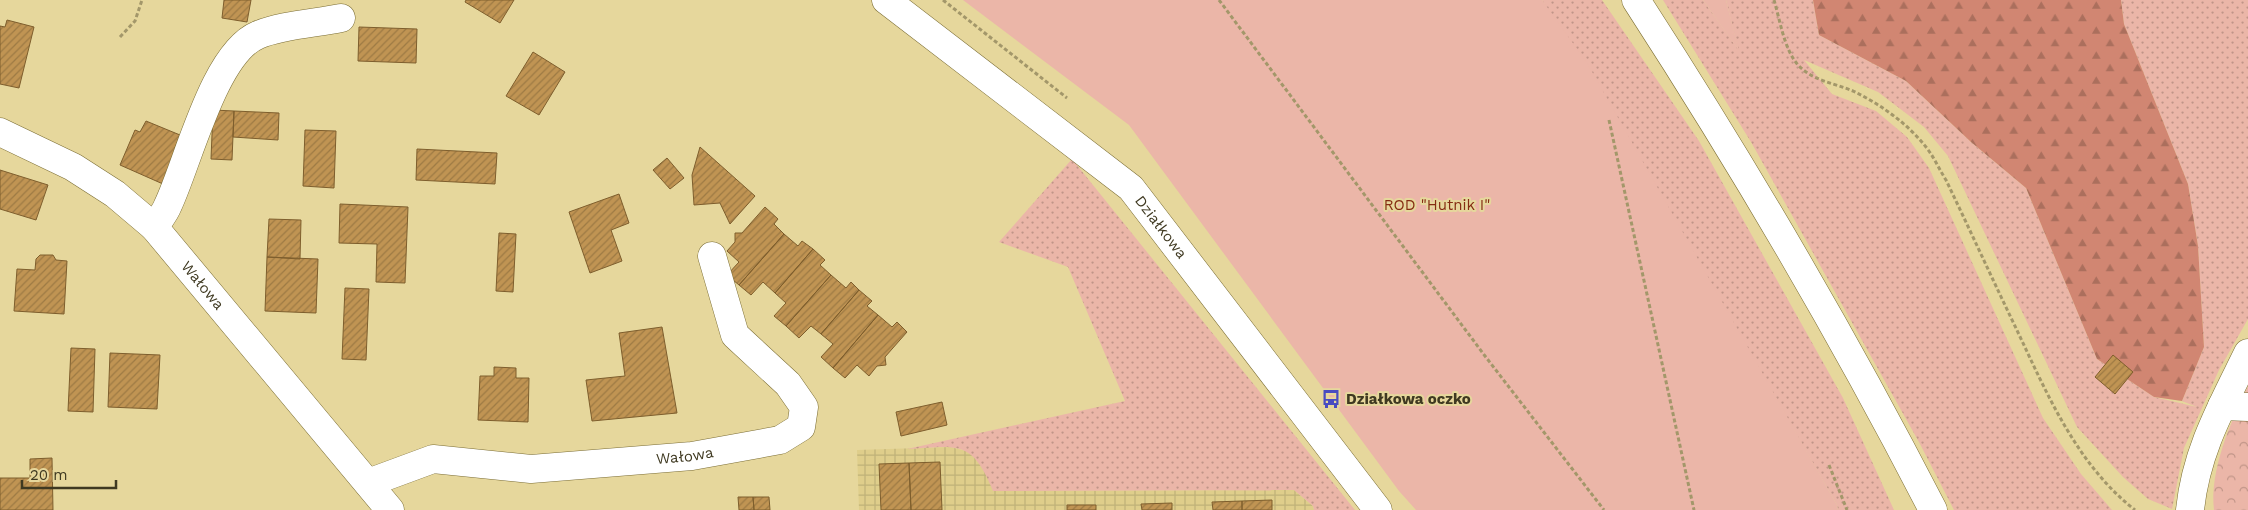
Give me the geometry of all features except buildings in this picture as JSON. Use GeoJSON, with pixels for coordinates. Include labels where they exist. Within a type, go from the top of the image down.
{"type":"FeatureCollection","features":[{"type":"Feature","properties":{"kind":"street","name":"Działkowa"},"geometry":{"type":"LineString","coordinates":[[886,0],[1131,188],[1378,510]]}},
{"type":"Feature","properties":{"kind":"street"},"geometry":{"type":"LineString","coordinates":[[1636,0],[1686,77],[1779,231],[1842,340],[1933,510]]}},
{"type":"Feature","properties":{"kind":"street"},"geometry":{"type":"LineString","coordinates":[[154,228],[168,207],[214,89],[226,67],[243,46],[257,35],[341,18]]}},
{"type":"Feature","properties":{"kind":"street","name":"Wałowa"},"geometry":{"type":"LineString","coordinates":[[0,132],[73,167],[115,194],[154,228],[390,510]]}},
{"type":"Feature","properties":{"kind":"street","name":"Wałowa"},"geometry":{"type":"LineString","coordinates":[[368,483],[433,459],[531,469],[692,456],[780,440],[801,427],[804,407],[788,384],[736,335],[712,256]]}},
{"type":"Feature","properties":{"kind":"street"},"geometry":{"type":"LineString","coordinates":[[2190,510],[2192,487],[2208,435],[2235,407],[2248,353]]}},
{"type":"Feature","properties":{"kind":"path"},"geometry":{"type":"LineString","coordinates":[[120,37],[135,21],[142,0]]}},
{"type":"Feature","properties":{"kind":"path"},"geometry":{"type":"LineString","coordinates":[[1219,0],[1485,356],[1604,510]]}},
{"type":"Feature","properties":{"kind":"path"},"geometry":{"type":"LineString","coordinates":[[1774,0],[1790,52],[1798,64],[1810,75],[1830,84],[1851,90],[1879,105],[1899,120],[1926,147],[1946,180],[2052,404],[2081,452],[2112,489],[2135,510]]}},
{"type":"Feature","properties":{"kind":"path"},"geometry":{"type":"LineString","coordinates":[[1609,120],[1694,510]]}},
{"type":"Feature","properties":{"kind":"path"},"geometry":{"type":"LineString","coordinates":[[1829,465],[1847,510]]}},
{"type":"Feature","properties":{"kind":"shaded area"},"geometry":{"type":"Polygon","coordinates":[[[950,447],[971,452],[984,469],[994,491],[1294,490],[1313,506],[1314,510],[859,510],[857,450],[950,447]]]}},
{"type":"Feature","properties":{"kind":"green space","name":"ROD \"Hutnik I\""},"geometry":{"type":"Polygon","coordinates":[[[963,0],[1542,0],[1587,63],[1837,505],[1838,510],[1416,510],[1399,491],[1129,125],[963,0]]]}},
{"type":"Feature","properties":{"kind":"green space"},"geometry":{"type":"Polygon","coordinates":[[[1542,0],[1602,0],[1699,141],[1843,398],[1894,510],[1838,510],[1837,505],[1774,395],[1542,0]]]}},
{"type":"Feature","properties":{"kind":"green space"},"geometry":{"type":"Polygon","coordinates":[[[1663,0],[1703,0],[1738,49],[1726,0],[1813,0],[1819,35],[1906,81],[1971,142],[2026,188],[2097,359],[2154,397],[2197,407],[2182,401],[2204,347],[2198,246],[2188,184],[2124,24],[2121,0],[2248,0],[2248,319],[2219,370],[2184,448],[2172,509],[2148,499],[2123,477],[2077,427],[1948,156],[1924,127],[1878,92],[1804,60],[1832,94],[1876,111],[1907,137],[1929,168],[2043,418],[2081,474],[2112,510],[1954,510],[1920,444],[1751,142],[1663,0]]]}},
{"type":"Feature","properties":{"kind":"green space"},"geometry":{"type":"Polygon","coordinates":[[[1703,0],[1726,0],[1739,51],[1703,0]]]}},
{"type":"Feature","properties":{"kind":"green space"},"geometry":{"type":"Polygon","coordinates":[[[1813,0],[2121,0],[2124,24],[2188,184],[2198,246],[2204,347],[2182,401],[2154,397],[2097,359],[2026,188],[1971,142],[1906,81],[1819,35],[1813,0]]]}},
{"type":"Feature","properties":{"kind":"green space"},"geometry":{"type":"Polygon","coordinates":[[[1072,159],[1355,510],[1314,510],[1313,506],[1294,490],[993,491],[978,462],[961,449],[939,447],[907,449],[1125,401],[1068,267],[999,242],[1072,159]]]}},
{"type":"Feature","properties":{"kind":"green space"},"geometry":{"type":"Polygon","coordinates":[[[2248,386],[2248,510],[2214,510],[2213,495],[2218,463],[2228,430],[2248,386]]]}},
{"type":"Feature","properties":{"kind":"place","name":"Działkowa oczko"},"geometry":{"type":"Point","coordinates":[1331,399]}}]}
